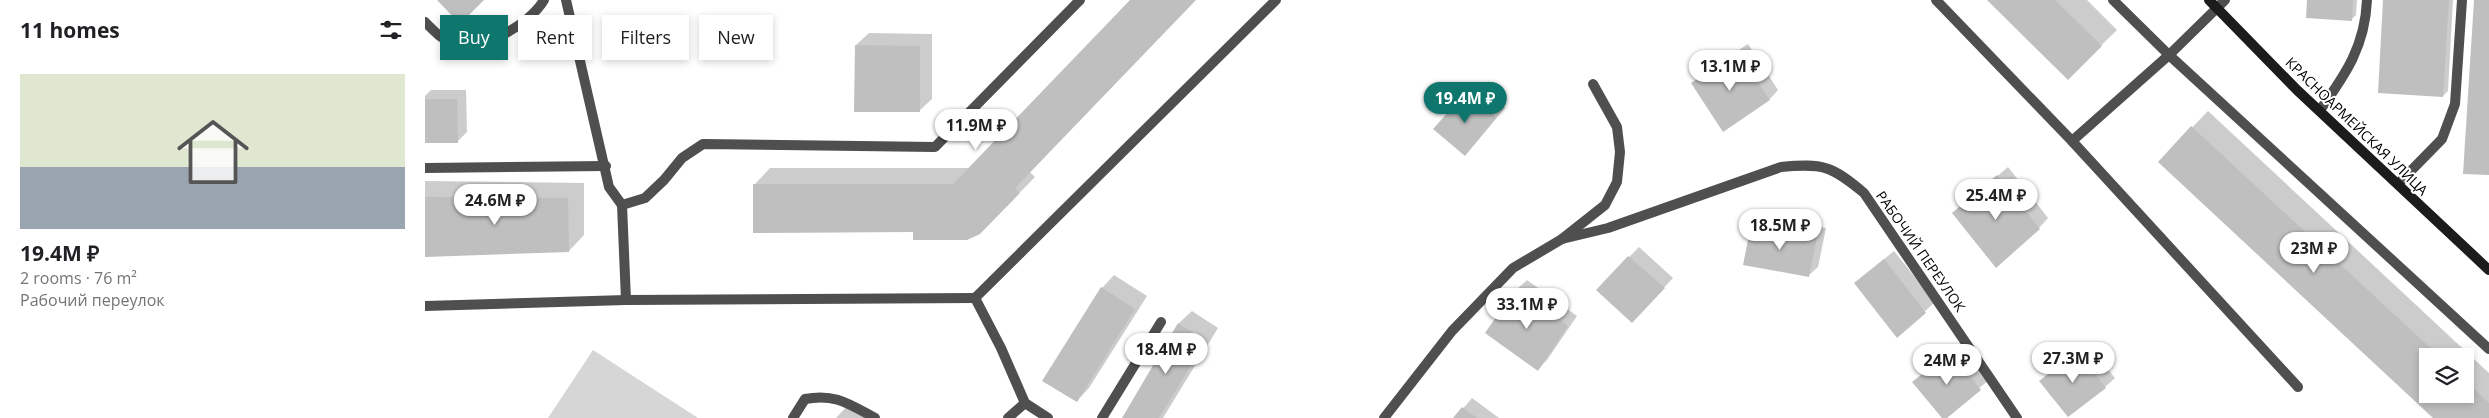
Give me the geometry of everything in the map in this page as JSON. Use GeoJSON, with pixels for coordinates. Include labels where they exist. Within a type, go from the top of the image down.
{"type":"FeatureCollection","features":[{"type":"Feature","properties":{"kind":"main road","name":"КРАСНОАРМЕЙСКАЯ УЛИЦА"},"geometry":{"type":"LineString","coordinates":[[2209,0],[2320,110],[2489,270]]}},
{"type":"Feature","properties":{"kind":"street"},"geometry":{"type":"LineString","coordinates":[[425,22],[440,37],[455,44],[472,45],[509,33],[540,8],[544,0]]}},
{"type":"Feature","properties":{"kind":"street"},"geometry":{"type":"LineString","coordinates":[[566,0],[609,187],[622,205],[626,300]]}},
{"type":"Feature","properties":{"kind":"street"},"geometry":{"type":"LineString","coordinates":[[622,205],[645,198],[664,180],[682,158],[703,144],[935,147],[1080,0]]}},
{"type":"Feature","properties":{"kind":"street"},"geometry":{"type":"LineString","coordinates":[[425,306],[626,300],[975,298],[1276,0]]}},
{"type":"Feature","properties":{"kind":"street"},"geometry":{"type":"LineString","coordinates":[[1936,0],[2072,142],[2298,388]]}},
{"type":"Feature","properties":{"kind":"street"},"geometry":{"type":"LineString","coordinates":[[2113,0],[2169,55],[2489,349]]}},
{"type":"Feature","properties":{"kind":"street"},"geometry":{"type":"LineString","coordinates":[[2072,142],[2169,55],[2225,0]]}},
{"type":"Feature","properties":{"kind":"street"},"geometry":{"type":"LineString","coordinates":[[2320,110],[2347,74],[2366,25],[2367,0]]}},
{"type":"Feature","properties":{"kind":"street"},"geometry":{"type":"LineString","coordinates":[[2398,184],[2442,139],[2455,104],[2462,0]]}},
{"type":"Feature","properties":{"kind":"street"},"geometry":{"type":"LineString","coordinates":[[1384,418],[1452,331],[1513,268],[1562,238],[1605,205],[1617,182],[1620,152],[1617,128],[1593,84]]}},
{"type":"Feature","properties":{"kind":"street"},"geometry":{"type":"LineString","coordinates":[[425,168],[605,166]]}},
{"type":"Feature","properties":{"kind":"street","name":"РАБОЧИЙ ПЕРЕУЛОК"},"geometry":{"type":"LineString","coordinates":[[1562,238],[1608,228],[1781,167],[1827,166],[1845,177],[1864,193],[2017,418]]}},
{"type":"Feature","properties":{"kind":"street"},"geometry":{"type":"LineString","coordinates":[[975,298],[1001,348],[1025,403],[1048,418]]}},
{"type":"Feature","properties":{"kind":"street"},"geometry":{"type":"LineString","coordinates":[[1102,418],[1161,322]]}},
{"type":"Feature","properties":{"kind":"street"},"geometry":{"type":"LineString","coordinates":[[793,418],[805,399],[822,396],[839,399],[875,418]]}},
{"type":"Feature","properties":{"kind":"street"},"geometry":{"type":"LineString","coordinates":[[1008,418],[1025,403]]}},
{"type":"Feature","properties":{"kind":"shaded area"},"geometry":{"type":"Polygon","coordinates":[[[593,350],[698,418],[548,418],[593,350]]]}},
{"type":"Feature","properties":{"kind":"building"},"geometry":{"type":"Polygon","coordinates":[[[437,0],[484,0],[469,15],[451,15],[437,0]]]}},
{"type":"Feature","properties":{"kind":"building"},"geometry":{"type":"Polygon","coordinates":[[[1130,0],[1196,0],[1015,188],[1020,193],[980,234],[967,240],[913,240],[913,232],[753,233],[753,184],[953,184],[1130,0]]]}},
{"type":"Feature","properties":{"kind":"building"},"geometry":{"type":"Polygon","coordinates":[[[1987,0],[2055,0],[2102,46],[2068,80],[1987,0]]]}},
{"type":"Feature","properties":{"kind":"building"},"geometry":{"type":"Polygon","coordinates":[[[2307,0],[2353,0],[2352,21],[2306,18],[2307,0]]]}},
{"type":"Feature","properties":{"kind":"building"},"geometry":{"type":"Polygon","coordinates":[[[2383,0],[2449,0],[2443,97],[2378,93],[2383,0]]]}},
{"type":"Feature","properties":{"kind":"building"},"geometry":{"type":"Polygon","coordinates":[[[2474,0],[2489,0],[2489,175],[2463,174],[2474,0]]]}},
{"type":"Feature","properties":{"kind":"building"},"geometry":{"type":"Polygon","coordinates":[[[855,45],[920,46],[920,112],[854,112],[855,45]]]}},
{"type":"Feature","properties":{"kind":"building"},"geometry":{"type":"Polygon","coordinates":[[[1738,53],[1770,100],[1723,132],[1691,83],[1738,53]]]}},
{"type":"Feature","properties":{"kind":"building"},"geometry":{"type":"Polygon","coordinates":[[[1466,92],[1496,118],[1465,156],[1433,129],[1466,92]]]}},
{"type":"Feature","properties":{"kind":"building"},"geometry":{"type":"Polygon","coordinates":[[[425,99],[457,99],[458,143],[425,143],[425,99]]]}},
{"type":"Feature","properties":{"kind":"building"},"geometry":{"type":"Polygon","coordinates":[[[2191,126],[2430,348],[2419,348],[2419,403],[2474,403],[2474,389],[2489,403],[2489,418],[2433,418],[2158,162],[2191,126]]]}},
{"type":"Feature","properties":{"kind":"building"},"geometry":{"type":"Polygon","coordinates":[[[1997,175],[2040,229],[1996,268],[1952,213],[1997,175]]]}},
{"type":"Feature","properties":{"kind":"building"},"geometry":{"type":"Polygon","coordinates":[[[425,197],[568,198],[569,252],[425,257],[425,197]]]}},
{"type":"Feature","properties":{"kind":"building"},"geometry":{"type":"Polygon","coordinates":[[[1751,225],[1817,237],[1809,277],[1743,265],[1751,225]]]}},
{"type":"Feature","properties":{"kind":"building"},"geometry":{"type":"Polygon","coordinates":[[[1628,256],[1665,288],[1632,323],[1596,290],[1628,256]]]}},
{"type":"Feature","properties":{"kind":"building"},"geometry":{"type":"Polygon","coordinates":[[[1884,259],[1926,313],[1897,338],[1854,283],[1884,259]]]}},
{"type":"Feature","properties":{"kind":"building"},"geometry":{"type":"Polygon","coordinates":[[[1101,287],[1135,309],[1077,402],[1042,381],[1101,287]]]}},
{"type":"Feature","properties":{"kind":"building"},"geometry":{"type":"Polygon","coordinates":[[[1516,288],[1568,326],[1538,371],[1485,333],[1516,288]]]}},
{"type":"Feature","properties":{"kind":"building"},"geometry":{"type":"Polygon","coordinates":[[[1178,323],[1206,341],[1159,418],[1122,418],[1178,323]]]}},
{"type":"Feature","properties":{"kind":"building"},"geometry":{"type":"Polygon","coordinates":[[[1950,352],[1981,390],[1947,418],[1942,418],[1912,382],[1950,352]]]}},
{"type":"Feature","properties":{"kind":"building"},"geometry":{"type":"Polygon","coordinates":[[[2077,352],[2106,388],[2068,417],[2039,381],[2077,352]]]}},
{"type":"Feature","properties":{"kind":"building"},"geometry":{"type":"Polygon","coordinates":[[[1462,407],[1477,418],[1453,418],[1462,407]]]}}]}
